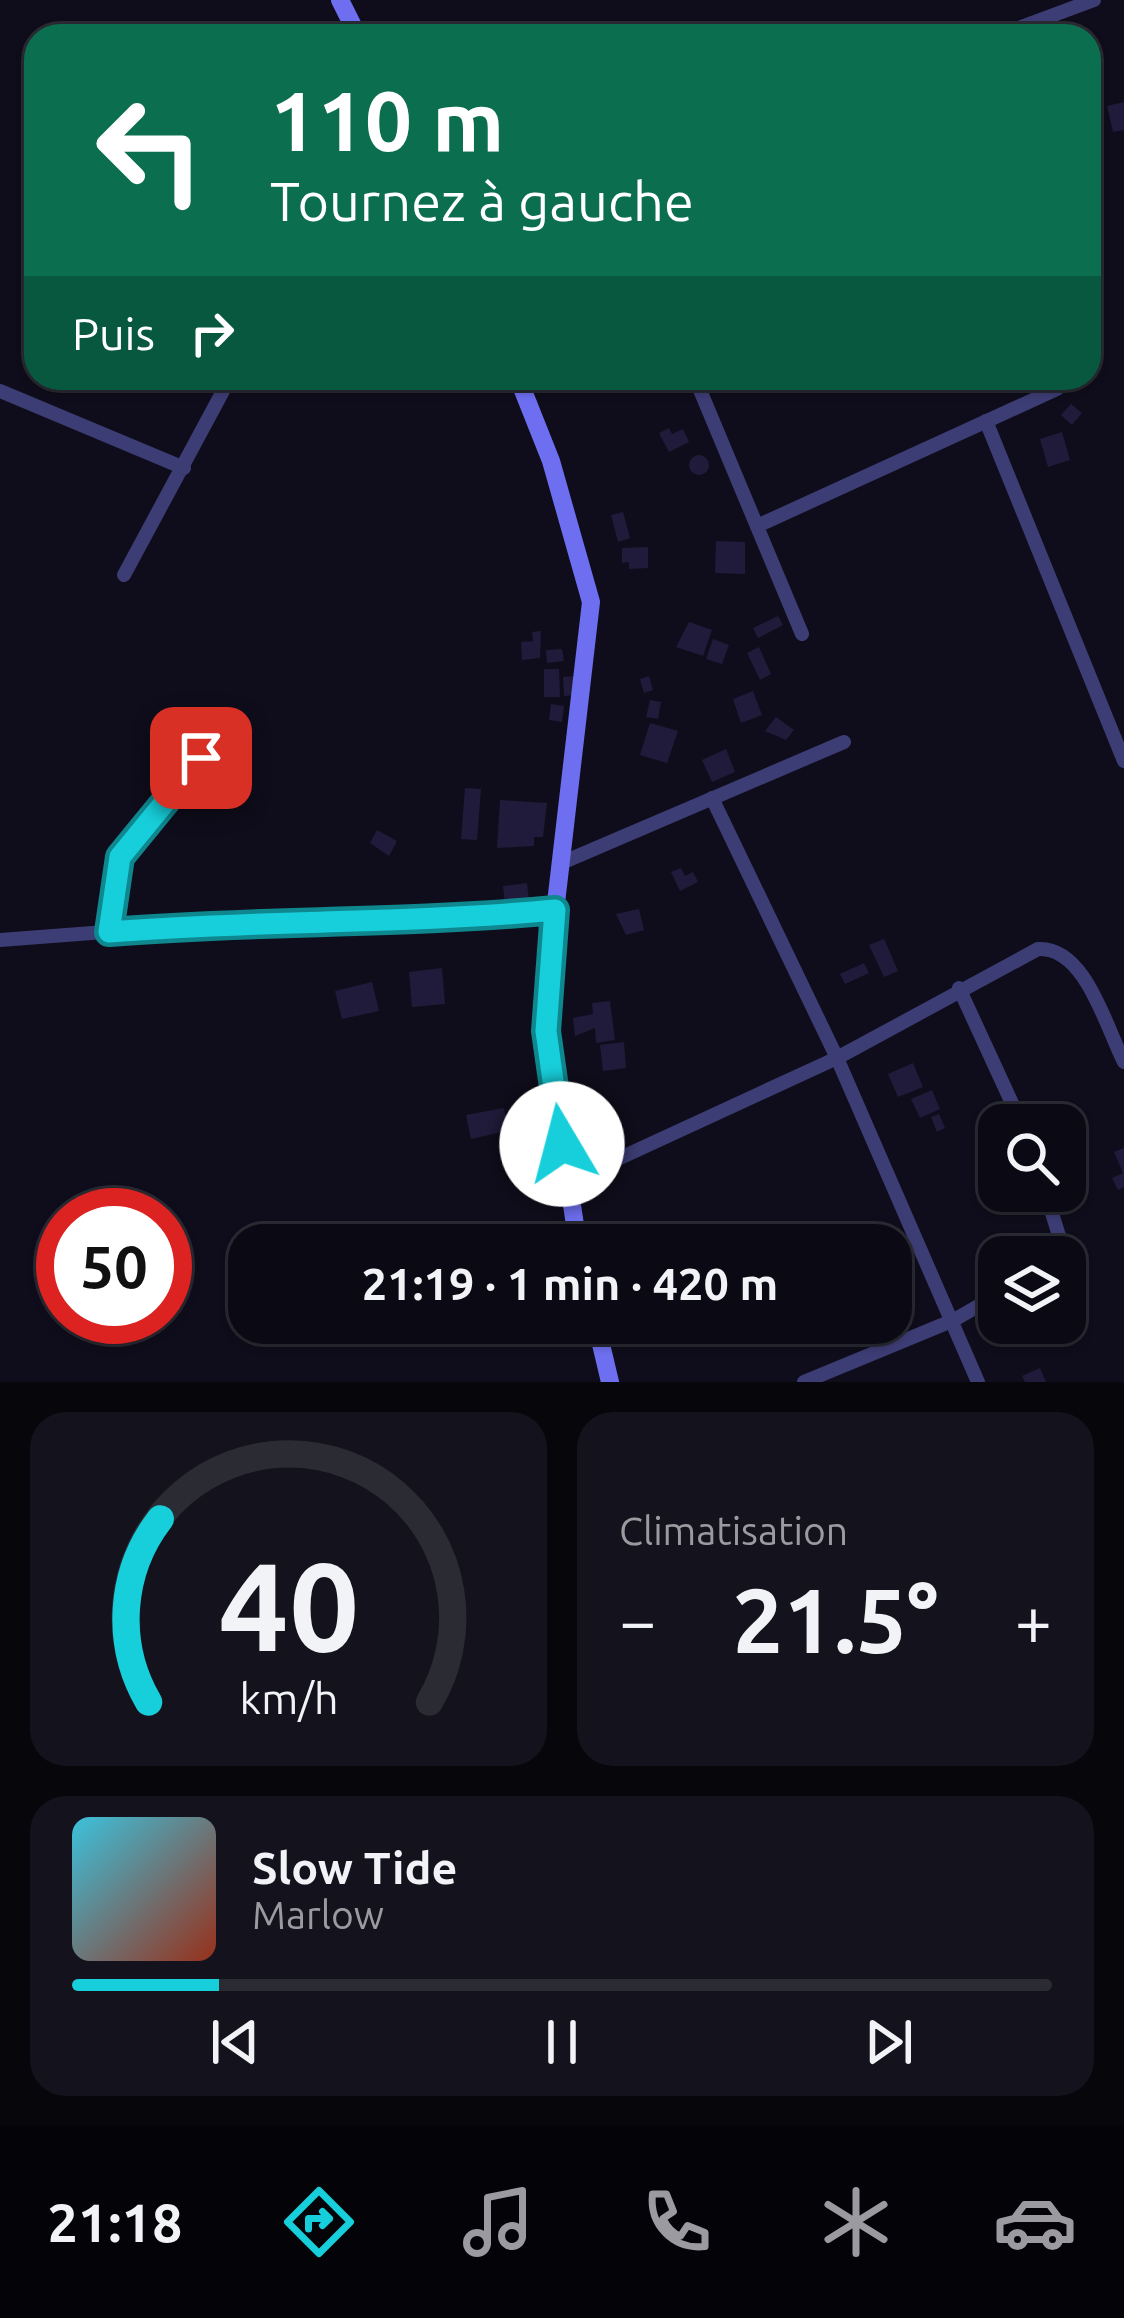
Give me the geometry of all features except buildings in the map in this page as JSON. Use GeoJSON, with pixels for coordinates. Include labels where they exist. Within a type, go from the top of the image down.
{"type":"FeatureCollection","features":[{"type":"Feature","properties":{"kind":"main road"},"geometry":{"type":"LineString","coordinates":[[523,390],[551,461],[591,602],[590,648],[559,864],[546,1031],[575,1224]]}},
{"type":"Feature","properties":{"kind":"main road"},"geometry":{"type":"LineString","coordinates":[[601,1344],[610,1382]]}},
{"type":"Feature","properties":{"kind":"street"},"geometry":{"type":"LineString","coordinates":[[1029,24],[1094,0]]}},
{"type":"Feature","properties":{"kind":"street"},"geometry":{"type":"LineString","coordinates":[[124,574],[224,390]]}},
{"type":"Feature","properties":{"kind":"street"},"geometry":{"type":"LineString","coordinates":[[699,390],[802,634]]}},
{"type":"Feature","properties":{"kind":"street"},"geometry":{"type":"LineString","coordinates":[[757,526],[1055,390]]}},
{"type":"Feature","properties":{"kind":"street"},"geometry":{"type":"LineString","coordinates":[[0,391],[184,468]]}},
{"type":"Feature","properties":{"kind":"street"},"geometry":{"type":"LineString","coordinates":[[986,421],[1124,761]]}},
{"type":"Feature","properties":{"kind":"street"},"geometry":{"type":"LineString","coordinates":[[109,932],[120,857],[225,730]]}},
{"type":"Feature","properties":{"kind":"street"},"geometry":{"type":"LineString","coordinates":[[559,864],[844,742]]}},
{"type":"Feature","properties":{"kind":"street"},"geometry":{"type":"LineString","coordinates":[[712,798],[837,1058],[978,1382]]}},
{"type":"Feature","properties":{"kind":"street"},"geometry":{"type":"LineString","coordinates":[[0,940],[262,920],[452,920],[555,910]]}},
{"type":"Feature","properties":{"kind":"street"},"geometry":{"type":"LineString","coordinates":[[568,1182],[837,1058],[1038,949],[1064,953],[1124,1062]]}},
{"type":"Feature","properties":{"kind":"street"},"geometry":{"type":"LineString","coordinates":[[959,988],[1012,1104]]}},
{"type":"Feature","properties":{"kind":"street"},"geometry":{"type":"LineString","coordinates":[[804,1382],[978,1306]]}},
{"type":"Feature","properties":{"kind":"route"},"geometry":{"type":"LineString","coordinates":[[201,758],[120,857],[114,872],[109,932],[262,920],[452,920],[555,910],[546,1031],[562,1144]]}}]}
